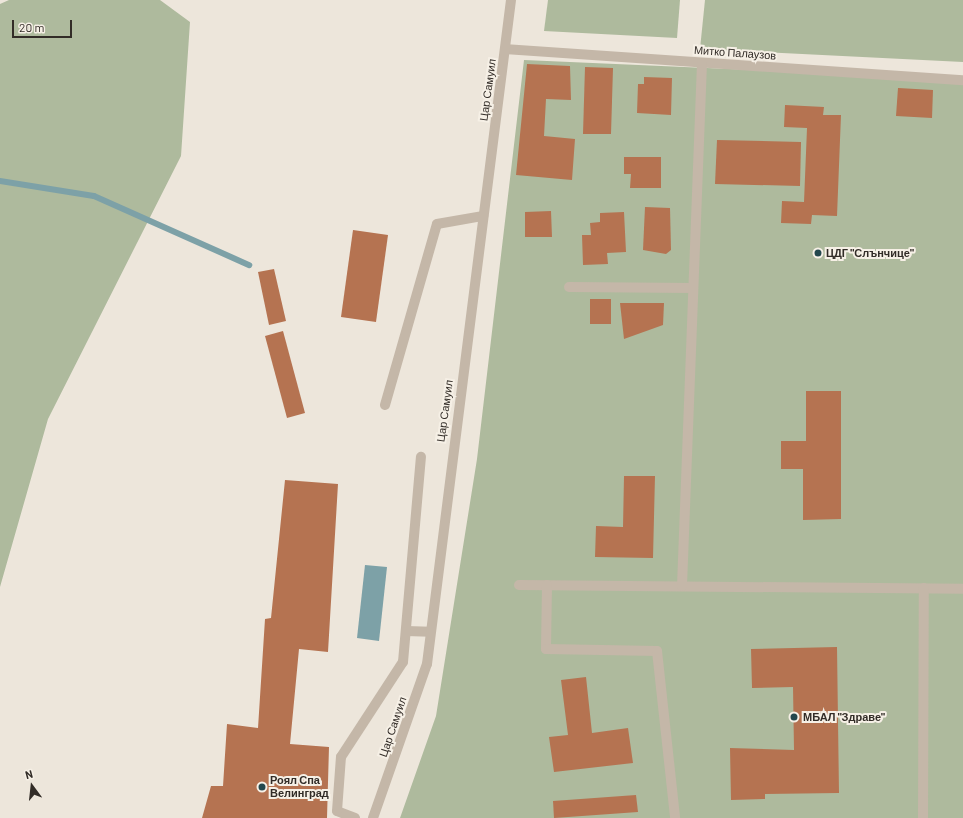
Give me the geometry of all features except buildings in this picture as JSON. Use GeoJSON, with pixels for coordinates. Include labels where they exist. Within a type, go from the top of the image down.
{"type":"FeatureCollection","features":[{"type":"Feature","properties":{"kind":"street","name":"Цар Самуил"},"geometry":{"type":"LineString","coordinates":[[373,818],[424,671],[511,0]]}},
{"type":"Feature","properties":{"kind":"street","name":"Митко Палаузов"},"geometry":{"type":"LineString","coordinates":[[505,49],[963,80]]}},
{"type":"Feature","properties":{"kind":"street"},"geometry":{"type":"LineString","coordinates":[[682,586],[692,288],[702,63]]}},
{"type":"Feature","properties":{"kind":"street"},"geometry":{"type":"LineString","coordinates":[[385,405],[437,224],[483,216]]}},
{"type":"Feature","properties":{"kind":"street"},"geometry":{"type":"LineString","coordinates":[[569,287],[692,288]]}},
{"type":"Feature","properties":{"kind":"street"},"geometry":{"type":"LineString","coordinates":[[355,818],[337,811],[341,757],[403,662],[421,457]]}},
{"type":"Feature","properties":{"kind":"street"},"geometry":{"type":"LineString","coordinates":[[547,585],[546,649],[657,651],[674,818]]}},
{"type":"Feature","properties":{"kind":"street"},"geometry":{"type":"LineString","coordinates":[[519,586],[963,589]]}},
{"type":"Feature","properties":{"kind":"street"},"geometry":{"type":"LineString","coordinates":[[922,818],[924,588]]}},
{"type":"Feature","properties":{"kind":"street"},"geometry":{"type":"LineString","coordinates":[[406,631],[430,632]]}},
{"type":"Feature","properties":{"kind":"green space"},"geometry":{"type":"Polygon","coordinates":[[[9,0],[160,0],[190,22],[181,156],[48,419],[0,587],[0,4],[9,0]]]}},
{"type":"Feature","properties":{"kind":"green space"},"geometry":{"type":"Polygon","coordinates":[[[548,0],[680,0],[677,38],[544,31],[548,0]]]}},
{"type":"Feature","properties":{"kind":"green space"},"geometry":{"type":"Polygon","coordinates":[[[705,0],[963,0],[963,62],[700,49],[705,0]]]}},
{"type":"Feature","properties":{"kind":"green space"},"geometry":{"type":"Polygon","coordinates":[[[524,60],[963,79],[963,818],[400,818],[436,716],[477,459],[524,60]]]}},
{"type":"Feature","properties":{"kind":"water"},"geometry":{"type":"Polygon","coordinates":[[[365,565],[387,567],[379,641],[357,638],[365,565]]]}},
{"type":"Feature","properties":{"kind":"waterway"},"geometry":{"type":"LineString","coordinates":[[0,181],[94,196],[249,265]]}},
{"type":"Feature","properties":{"kind":"place","name":"ЦДГ \"Слънчице\""},"geometry":{"type":"Point","coordinates":[818,253]}},
{"type":"Feature","properties":{"kind":"place","name":"МБАЛ \"Здраве\""},"geometry":{"type":"Point","coordinates":[794,717]}},
{"type":"Feature","properties":{"kind":"place","name":"Роял Спа Велинград"},"geometry":{"type":"Point","coordinates":[262,787]}}]}
